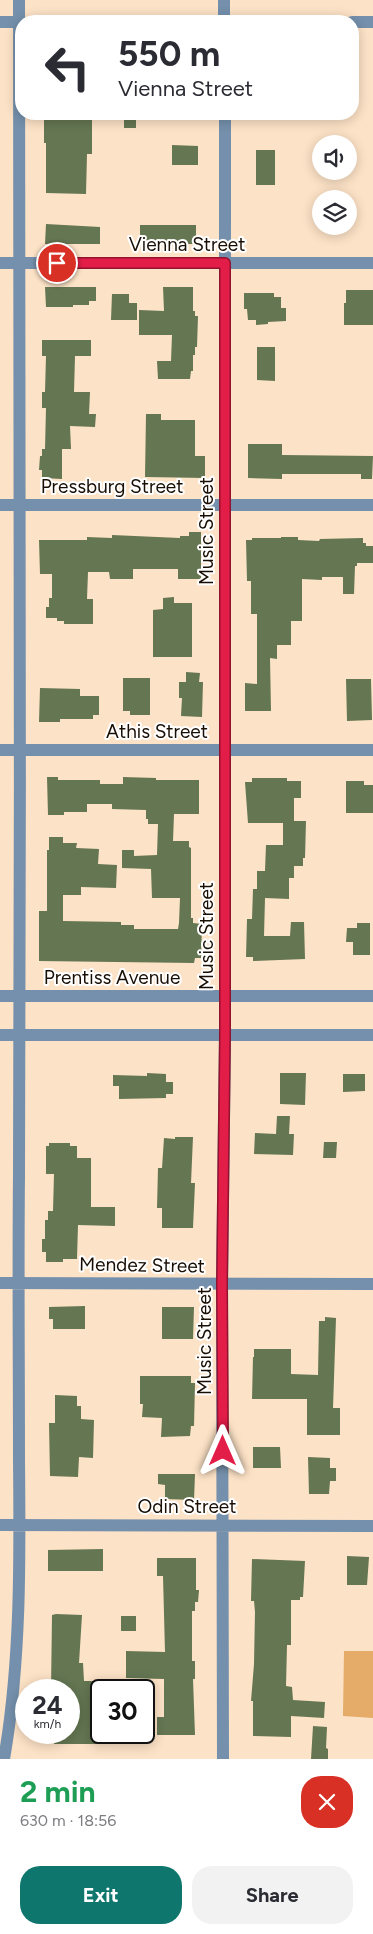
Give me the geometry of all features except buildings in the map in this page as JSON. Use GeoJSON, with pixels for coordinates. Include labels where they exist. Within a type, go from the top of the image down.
{"type":"FeatureCollection","features":[{"type":"Feature","properties":{"kind":"street"},"geometry":{"type":"LineString","coordinates":[[19,0],[20,15]]}},
{"type":"Feature","properties":{"kind":"street"},"geometry":{"type":"LineString","coordinates":[[224,0],[224,15]]}},
{"type":"Feature","properties":{"kind":"street"},"geometry":{"type":"LineString","coordinates":[[0,22],[15,22]]}},
{"type":"Feature","properties":{"kind":"street"},"geometry":{"type":"LineString","coordinates":[[359,22],[373,22]]}},
{"type":"Feature","properties":{"kind":"street"},"geometry":{"type":"LineString","coordinates":[[4,1759],[10,1728],[15,1668],[20,1525],[18,1282],[20,1035],[20,120]]}},
{"type":"Feature","properties":{"kind":"street","name":"Music Street"},"geometry":{"type":"LineString","coordinates":[[222,1759],[224,1525],[222,1284],[225,1035],[224,120]]}},
{"type":"Feature","properties":{"kind":"street","name":"Vienna Street"},"geometry":{"type":"LineString","coordinates":[[0,263],[373,263]]}},
{"type":"Feature","properties":{"kind":"street","name":"Pressburg Street"},"geometry":{"type":"LineString","coordinates":[[0,505],[373,505]]}},
{"type":"Feature","properties":{"kind":"street","name":"Athis Street"},"geometry":{"type":"LineString","coordinates":[[0,750],[373,750]]}},
{"type":"Feature","properties":{"kind":"street","name":"Prentiss Avenue"},"geometry":{"type":"LineString","coordinates":[[0,996],[373,996]]}},
{"type":"Feature","properties":{"kind":"street"},"geometry":{"type":"LineString","coordinates":[[0,1035],[373,1035]]}},
{"type":"Feature","properties":{"kind":"street","name":"Mendez Street"},"geometry":{"type":"LineString","coordinates":[[0,1282],[373,1284]]}},
{"type":"Feature","properties":{"kind":"street","name":"Odin Street"},"geometry":{"type":"LineString","coordinates":[[0,1525],[373,1526]]}},
{"type":"Feature","properties":{"kind":"shaded area"},"geometry":{"type":"Polygon","coordinates":[[[344,1651],[373,1651],[373,1718],[343,1716],[344,1651]]]}},
{"type":"Feature","properties":{"kind":"route"},"geometry":{"type":"LineString","coordinates":[[57,263],[225,263],[223,1451]]}}]}
